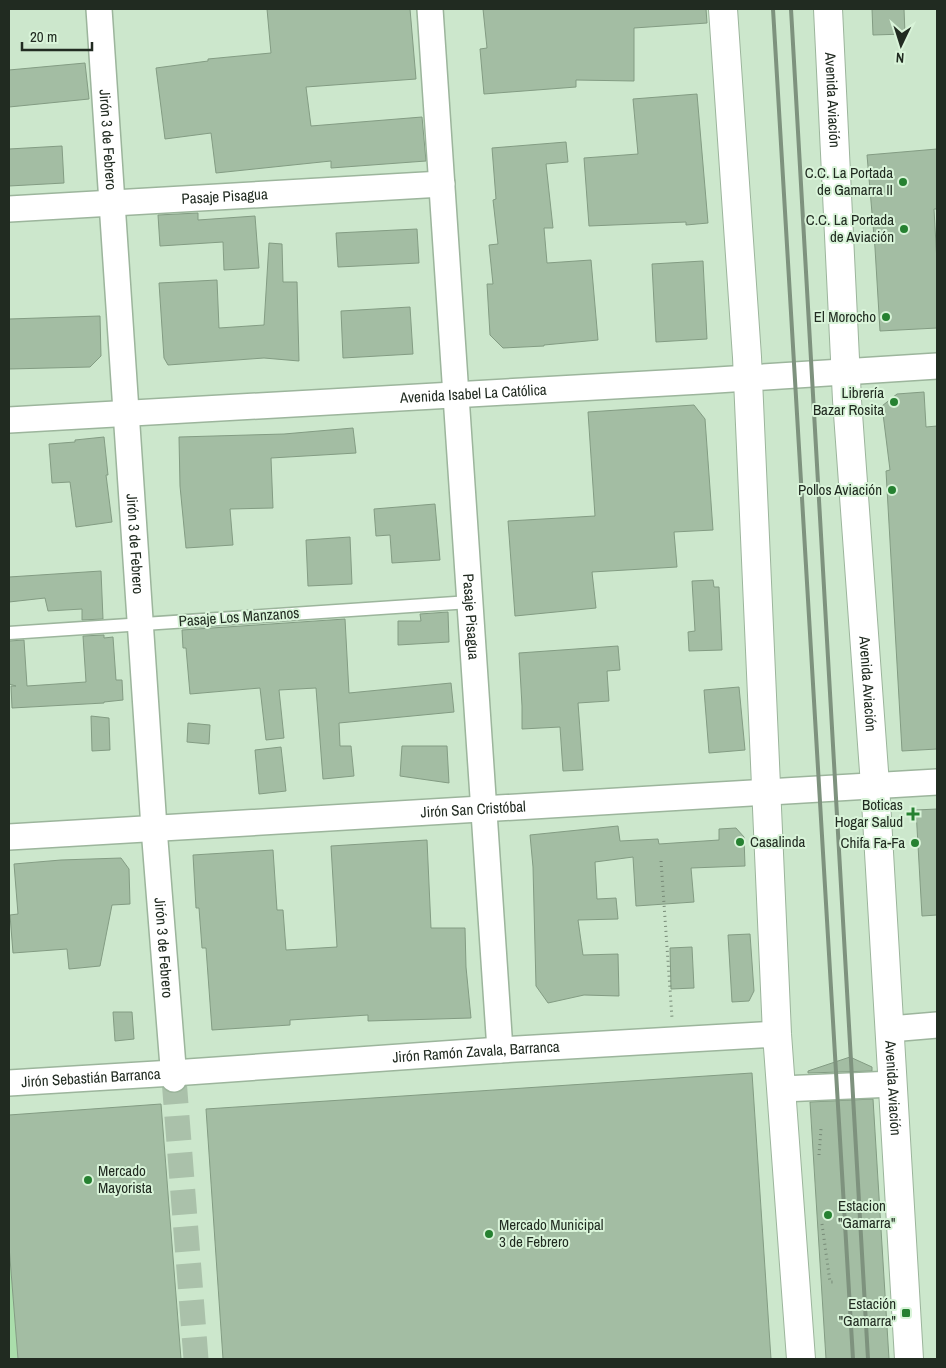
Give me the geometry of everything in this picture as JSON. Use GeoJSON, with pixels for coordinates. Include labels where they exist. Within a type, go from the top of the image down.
{"type":"FeatureCollection","features":[{"type":"Feature","properties":{"kind":"main road"},"geometry":{"type":"LineString","coordinates":[[723,9],[748,378],[778,1034],[801,1359]]}},
{"type":"Feature","properties":{"kind":"main road","name":"Avenida Aviación"},"geometry":{"type":"LineString","coordinates":[[828,9],[846,371],[875,786],[909,1359]]}},
{"type":"Feature","properties":{"kind":"street","name":"Jirón 3 de Febrero"},"geometry":{"type":"LineString","coordinates":[[99,9],[154,828],[174,1076]]}},
{"type":"Feature","properties":{"kind":"street","name":"Pasaje Pisagua"},"geometry":{"type":"LineString","coordinates":[[430,9],[500,1050]]}},
{"type":"Feature","properties":{"kind":"street","name":"Pasaje Pisagua"},"geometry":{"type":"LineString","coordinates":[[9,209],[442,184]]}},
{"type":"Feature","properties":{"kind":"street","name":"Avenida Isabel La Católica"},"geometry":{"type":"LineString","coordinates":[[9,420],[937,366]]}},
{"type":"Feature","properties":{"kind":"street","name":"Jirón San Cristóbal"},"geometry":{"type":"LineString","coordinates":[[9,837],[937,782]]}},
{"type":"Feature","properties":{"kind":"street"},"geometry":{"type":"LineString","coordinates":[[890,1029],[937,1025]]}},
{"type":"Feature","properties":{"kind":"street","name":"Jirón Ramón Zavala, Barranca"},"geometry":{"type":"LineString","coordinates":[[174,1076],[500,1050],[778,1034]]}},
{"type":"Feature","properties":{"kind":"street","name":"Jirón Sebastián Barranca"},"geometry":{"type":"LineString","coordinates":[[9,1083],[174,1076]]}},
{"type":"Feature","properties":{"kind":"street"},"geometry":{"type":"LineString","coordinates":[[782,1089],[893,1084]]}},
{"type":"Feature","properties":{"kind":"lane","name":"Pasaje Los Manzanos"},"geometry":{"type":"LineString","coordinates":[[9,633],[470,602]]}},
{"type":"Feature","properties":{"kind":"path"},"geometry":{"type":"LineString","coordinates":[[661,861],[673,1040]]}},
{"type":"Feature","properties":{"kind":"path"},"geometry":{"type":"LineString","coordinates":[[819,1155],[820,1129],[823,1128]]}},
{"type":"Feature","properties":{"kind":"path"},"geometry":{"type":"LineString","coordinates":[[822,1224],[830,1282],[834,1282]]}},
{"type":"Feature","properties":{"kind":"green space"},"geometry":{"type":"Polygon","coordinates":[[[9,1246],[18,1359],[9,1359],[9,1246]]]}},
{"type":"Feature","properties":{"kind":"building"},"geometry":{"type":"Polygon","coordinates":[[[267,9],[410,9],[416,79],[306,87],[311,126],[422,117],[426,161],[331,168],[331,161],[216,173],[211,133],[165,139],[156,68],[208,61],[208,59],[271,53],[267,9]]]}},
{"type":"Feature","properties":{"kind":"building"},"geometry":{"type":"Polygon","coordinates":[[[483,9],[706,9],[707,23],[634,28],[634,81],[576,80],[576,87],[484,94],[480,49],[487,48],[483,9]]]}},
{"type":"Feature","properties":{"kind":"building"},"geometry":{"type":"Polygon","coordinates":[[[872,9],[904,9],[905,34],[873,35],[872,9]]]}},
{"type":"Feature","properties":{"kind":"building"},"geometry":{"type":"Polygon","coordinates":[[[85,63],[89,99],[9,107],[9,70],[85,63]]]}},
{"type":"Feature","properties":{"kind":"building"},"geometry":{"type":"Polygon","coordinates":[[[697,94],[708,223],[686,225],[686,222],[589,226],[584,158],[638,154],[633,99],[697,94]]]}},
{"type":"Feature","properties":{"kind":"building"},"geometry":{"type":"Polygon","coordinates":[[[566,142],[568,162],[546,164],[553,228],[544,228],[547,263],[591,260],[598,340],[503,348],[490,335],[487,284],[493,284],[489,245],[498,244],[493,200],[496,199],[492,148],[566,142]]]}},
{"type":"Feature","properties":{"kind":"building"},"geometry":{"type":"Polygon","coordinates":[[[62,146],[64,183],[9,186],[9,149],[62,146]]]}},
{"type":"Feature","properties":{"kind":"building"},"geometry":{"type":"Polygon","coordinates":[[[937,149],[937,209],[934,209],[937,262],[937,328],[880,331],[867,155],[937,149]]]}},
{"type":"Feature","properties":{"kind":"building"},"geometry":{"type":"Polygon","coordinates":[[[198,213],[198,220],[255,216],[259,268],[224,270],[223,242],[160,246],[158,215],[198,213]]]}},
{"type":"Feature","properties":{"kind":"building"},"geometry":{"type":"Polygon","coordinates":[[[417,229],[419,263],[338,267],[336,233],[417,229]]]}},
{"type":"Feature","properties":{"kind":"building"},"geometry":{"type":"Polygon","coordinates":[[[269,243],[282,244],[283,282],[297,282],[299,361],[264,358],[168,365],[164,358],[159,283],[217,280],[219,328],[264,325],[269,243]]]}},
{"type":"Feature","properties":{"kind":"building"},"geometry":{"type":"Polygon","coordinates":[[[703,261],[707,339],[656,342],[652,264],[703,261]]]}},
{"type":"Feature","properties":{"kind":"building"},"geometry":{"type":"Polygon","coordinates":[[[410,307],[413,354],[343,358],[341,311],[410,307]]]}},
{"type":"Feature","properties":{"kind":"building"},"geometry":{"type":"Polygon","coordinates":[[[100,316],[101,356],[90,367],[9,369],[9,319],[100,316]]]}},
{"type":"Feature","properties":{"kind":"building"},"geometry":{"type":"Polygon","coordinates":[[[924,392],[926,427],[937,426],[937,749],[902,751],[886,471],[890,470],[882,406],[897,394],[924,392]]]}},
{"type":"Feature","properties":{"kind":"building"},"geometry":{"type":"Polygon","coordinates":[[[694,405],[705,419],[713,530],[674,532],[677,567],[592,572],[596,608],[515,616],[508,521],[595,516],[588,412],[694,405]]]}},
{"type":"Feature","properties":{"kind":"building"},"geometry":{"type":"Polygon","coordinates":[[[353,428],[356,453],[271,458],[273,508],[230,509],[233,545],[186,548],[180,486],[179,437],[284,434],[353,428]]]}},
{"type":"Feature","properties":{"kind":"building"},"geometry":{"type":"Polygon","coordinates":[[[104,437],[108,475],[106,475],[112,522],[76,527],[70,482],[52,483],[49,444],[104,437]]]}},
{"type":"Feature","properties":{"kind":"building"},"geometry":{"type":"Polygon","coordinates":[[[435,504],[440,560],[392,563],[390,535],[376,536],[374,509],[435,504]]]}},
{"type":"Feature","properties":{"kind":"building"},"geometry":{"type":"Polygon","coordinates":[[[350,537],[352,584],[308,586],[306,540],[350,537]]]}},
{"type":"Feature","properties":{"kind":"building"},"geometry":{"type":"Polygon","coordinates":[[[101,571],[103,619],[82,620],[82,609],[48,611],[45,598],[9,602],[9,577],[101,571]]]}},
{"type":"Feature","properties":{"kind":"building"},"geometry":{"type":"Polygon","coordinates":[[[713,580],[714,587],[719,587],[722,650],[689,651],[688,632],[695,631],[692,581],[713,580]]]}},
{"type":"Feature","properties":{"kind":"building"},"geometry":{"type":"Polygon","coordinates":[[[448,612],[449,642],[398,645],[398,621],[421,621],[420,614],[448,612]]]}},
{"type":"Feature","properties":{"kind":"building"},"geometry":{"type":"Polygon","coordinates":[[[345,619],[349,693],[451,683],[454,712],[339,723],[340,746],[351,746],[354,776],[323,779],[316,688],[279,690],[284,738],[266,740],[260,688],[190,694],[186,648],[183,648],[182,630],[345,619]]]}},
{"type":"Feature","properties":{"kind":"building"},"geometry":{"type":"Polygon","coordinates":[[[104,635],[104,638],[113,637],[116,680],[122,680],[123,700],[104,703],[12,708],[11,686],[16,686],[9,684],[9,641],[24,640],[27,686],[86,682],[83,636],[104,635]]]}},
{"type":"Feature","properties":{"kind":"building"},"geometry":{"type":"Polygon","coordinates":[[[618,646],[620,670],[607,671],[609,701],[578,703],[583,770],[563,771],[560,727],[522,729],[519,653],[618,646]]]}},
{"type":"Feature","properties":{"kind":"building"},"geometry":{"type":"Polygon","coordinates":[[[739,687],[745,750],[709,753],[704,690],[739,687]]]}},
{"type":"Feature","properties":{"kind":"building"},"geometry":{"type":"Polygon","coordinates":[[[91,716],[109,718],[110,750],[92,751],[91,716]]]}},
{"type":"Feature","properties":{"kind":"building"},"geometry":{"type":"Polygon","coordinates":[[[188,723],[210,725],[209,744],[187,742],[188,723]]]}},
{"type":"Feature","properties":{"kind":"building"},"geometry":{"type":"Polygon","coordinates":[[[402,746],[447,746],[449,783],[400,776],[402,746]]]}},
{"type":"Feature","properties":{"kind":"building"},"geometry":{"type":"Polygon","coordinates":[[[281,747],[286,791],[259,794],[255,750],[281,747]]]}},
{"type":"Feature","properties":{"kind":"building"},"geometry":{"type":"Polygon","coordinates":[[[937,809],[937,915],[922,916],[916,810],[937,809]]]}},
{"type":"Feature","properties":{"kind":"building"},"geometry":{"type":"Polygon","coordinates":[[[618,826],[620,841],[658,839],[659,844],[719,840],[719,829],[736,828],[744,837],[745,866],[691,868],[694,902],[636,906],[633,857],[595,862],[597,899],[616,898],[618,919],[578,920],[583,955],[618,954],[619,996],[584,995],[548,1003],[536,986],[533,867],[530,835],[618,826]]]}},
{"type":"Feature","properties":{"kind":"building"},"geometry":{"type":"Polygon","coordinates":[[[427,840],[431,928],[465,928],[466,967],[471,1018],[368,1021],[368,1015],[290,1020],[290,1025],[212,1030],[206,948],[202,948],[199,908],[196,908],[193,855],[273,850],[277,910],[283,910],[286,950],[337,947],[331,846],[427,840]]]}},
{"type":"Feature","properties":{"kind":"building"},"geometry":{"type":"Polygon","coordinates":[[[121,858],[129,869],[130,904],[112,905],[100,966],[69,969],[67,949],[13,953],[10,915],[18,914],[14,864],[121,858]]]}},
{"type":"Feature","properties":{"kind":"building"},"geometry":{"type":"Polygon","coordinates":[[[750,934],[754,991],[749,1001],[732,1002],[728,935],[750,934]]]}},
{"type":"Feature","properties":{"kind":"building"},"geometry":{"type":"Polygon","coordinates":[[[692,947],[694,988],[671,989],[670,948],[692,947]]]}},
{"type":"Feature","properties":{"kind":"building"},"geometry":{"type":"Polygon","coordinates":[[[113,1012],[132,1012],[134,1039],[115,1041],[113,1012]]]}},
{"type":"Feature","properties":{"kind":"building"},"geometry":{"type":"Polygon","coordinates":[[[850,1057],[872,1067],[872,1071],[808,1073],[808,1071],[850,1057]]]}},
{"type":"Feature","properties":{"kind":"building","name":"Mercado Municipal 3 de Febrero"},"geometry":{"type":"Polygon","coordinates":[[[752,1073],[771,1359],[223,1359],[206,1109],[752,1073]]]}},
{"type":"Feature","properties":{"kind":"building"},"geometry":{"type":"Polygon","coordinates":[[[873,1099],[889,1359],[826,1359],[810,1102],[873,1099]]]}},
{"type":"Feature","properties":{"kind":"building","name":"Mercado Mayorista"},"geometry":{"type":"Polygon","coordinates":[[[161,1104],[181,1359],[18,1359],[9,1246],[9,1115],[161,1104]]]}},
{"type":"Feature","properties":{"kind":"tunnel"},"geometry":{"type":"LineString","coordinates":[[174,1079],[196,1359]]}},
{"type":"Feature","properties":{"kind":"railway"},"geometry":{"type":"LineString","coordinates":[[773,9],[853,1359]]}},
{"type":"Feature","properties":{"kind":"railway"},"geometry":{"type":"LineString","coordinates":[[791,9],[868,1359]]}},
{"type":"Feature","properties":{"kind":"place","name":"C.C. La Portada de Gamarra II"},"geometry":{"type":"Point","coordinates":[903,182]}},
{"type":"Feature","properties":{"kind":"place","name":"C.C. La Portada de Aviación"},"geometry":{"type":"Point","coordinates":[904,229]}},
{"type":"Feature","properties":{"kind":"place","name":"El Morocho"},"geometry":{"type":"Point","coordinates":[886,317]}},
{"type":"Feature","properties":{"kind":"place","name":"Librería Bazar Rosita"},"geometry":{"type":"Point","coordinates":[894,402]}},
{"type":"Feature","properties":{"kind":"place","name":"Pollos Aviación"},"geometry":{"type":"Point","coordinates":[892,490]}},
{"type":"Feature","properties":{"kind":"place","name":"Boticas Hogar Salud"},"geometry":{"type":"Point","coordinates":[913,814]}},
{"type":"Feature","properties":{"kind":"place","name":"Casalinda"},"geometry":{"type":"Point","coordinates":[740,842]}},
{"type":"Feature","properties":{"kind":"place","name":"Chifa Fa-Fa"},"geometry":{"type":"Point","coordinates":[915,843]}},
{"type":"Feature","properties":{"kind":"place","name":"Mercado Mayorista"},"geometry":{"type":"Point","coordinates":[88,1180]}},
{"type":"Feature","properties":{"kind":"place","name":"Estacion \"Gamarra\""},"geometry":{"type":"Point","coordinates":[828,1215]}},
{"type":"Feature","properties":{"kind":"place","name":"Mercado Municipal 3 de Febrero"},"geometry":{"type":"Point","coordinates":[489,1234]}},
{"type":"Feature","properties":{"kind":"place","name":"Estación \"Gamarra\""},"geometry":{"type":"Point","coordinates":[906,1313]}}]}
